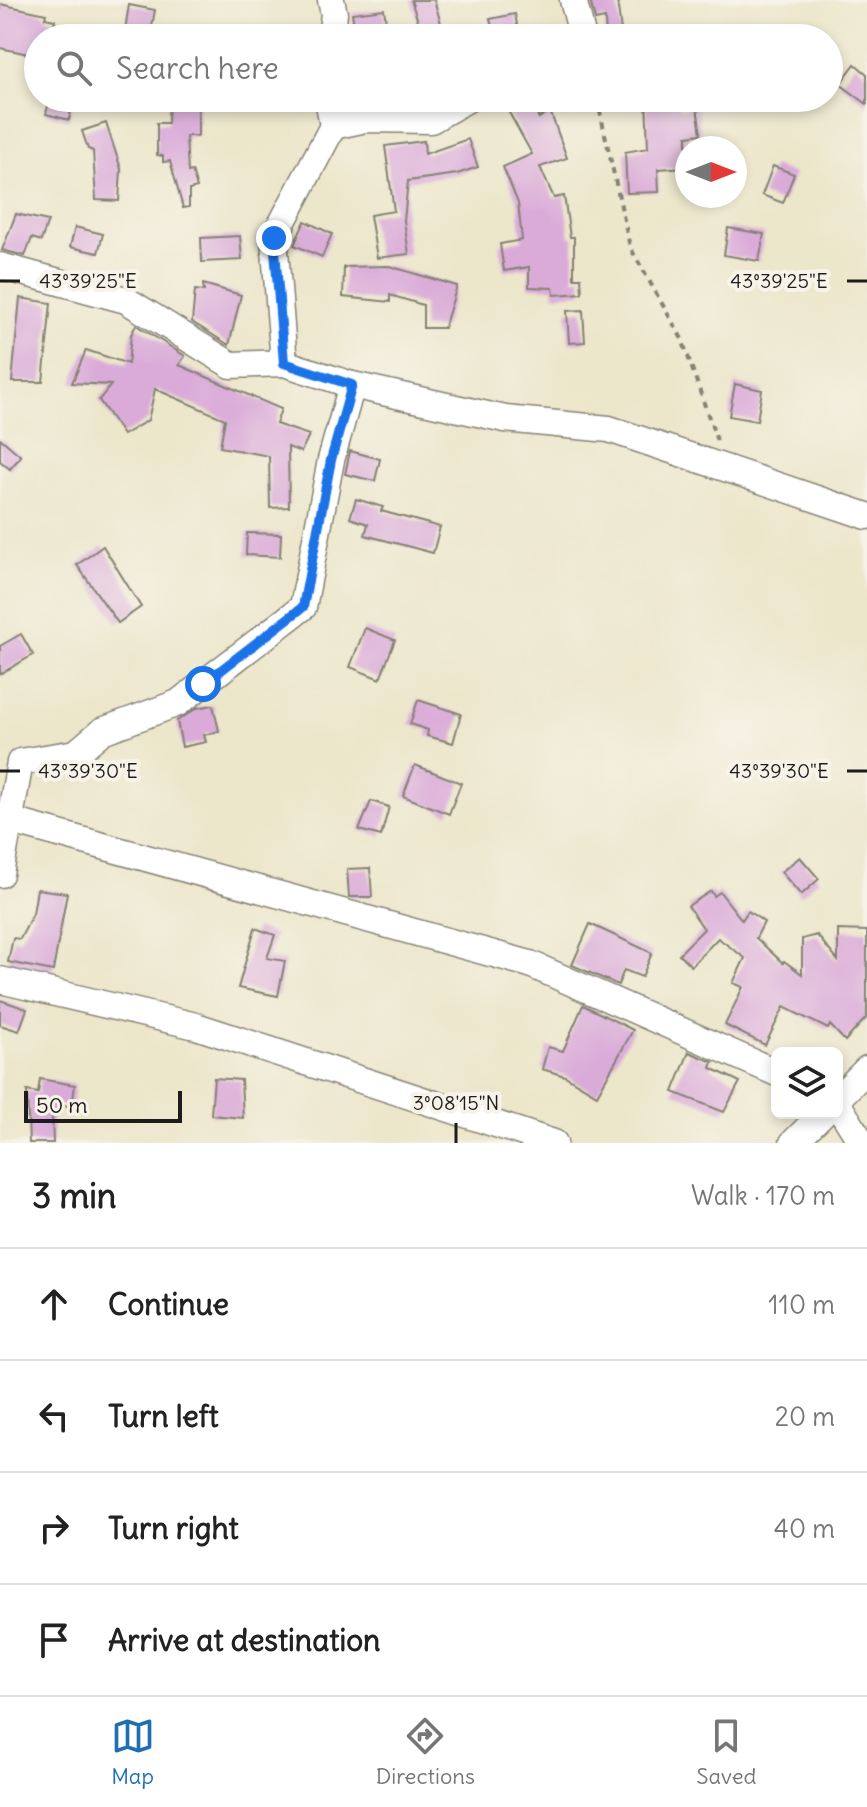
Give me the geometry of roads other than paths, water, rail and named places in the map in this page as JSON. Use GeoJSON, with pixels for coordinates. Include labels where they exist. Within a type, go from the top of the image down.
{"type":"FeatureCollection","features":[{"type":"Feature","properties":{"kind":"street"},"geometry":{"type":"LineString","coordinates":[[331,0],[333,24]]}},
{"type":"Feature","properties":{"kind":"street"},"geometry":{"type":"LineString","coordinates":[[573,0],[579,24]]}},
{"type":"Feature","properties":{"kind":"street"},"geometry":{"type":"LineString","coordinates":[[284,363],[274,238],[333,126],[330,112]]}},
{"type":"Feature","properties":{"kind":"street"},"geometry":{"type":"LineString","coordinates":[[333,126],[366,119],[431,120],[445,112]]}},
{"type":"Feature","properties":{"kind":"street"},"geometry":{"type":"LineString","coordinates":[[0,266],[126,300],[231,365],[284,363],[352,385],[505,419],[609,429],[865,517]]}},
{"type":"Feature","properties":{"kind":"street"},"geometry":{"type":"LineString","coordinates":[[0,874],[12,821],[20,762],[76,753],[102,731],[178,703],[303,607],[331,460],[352,385]]}},
{"type":"Feature","properties":{"kind":"street"},"geometry":{"type":"LineString","coordinates":[[12,821],[530,964],[771,1070]]}},
{"type":"Feature","properties":{"kind":"street"},"geometry":{"type":"LineString","coordinates":[[0,980],[196,1026],[554,1143]]}},
{"type":"Feature","properties":{"kind":"street"},"geometry":{"type":"LineString","coordinates":[[843,1095],[867,1069]]}},
{"type":"Feature","properties":{"kind":"street"},"geometry":{"type":"LineString","coordinates":[[843,1111],[862,1143]]}},
{"type":"Feature","properties":{"kind":"street"},"geometry":{"type":"LineString","coordinates":[[793,1143],[817,1119]]}}]}
